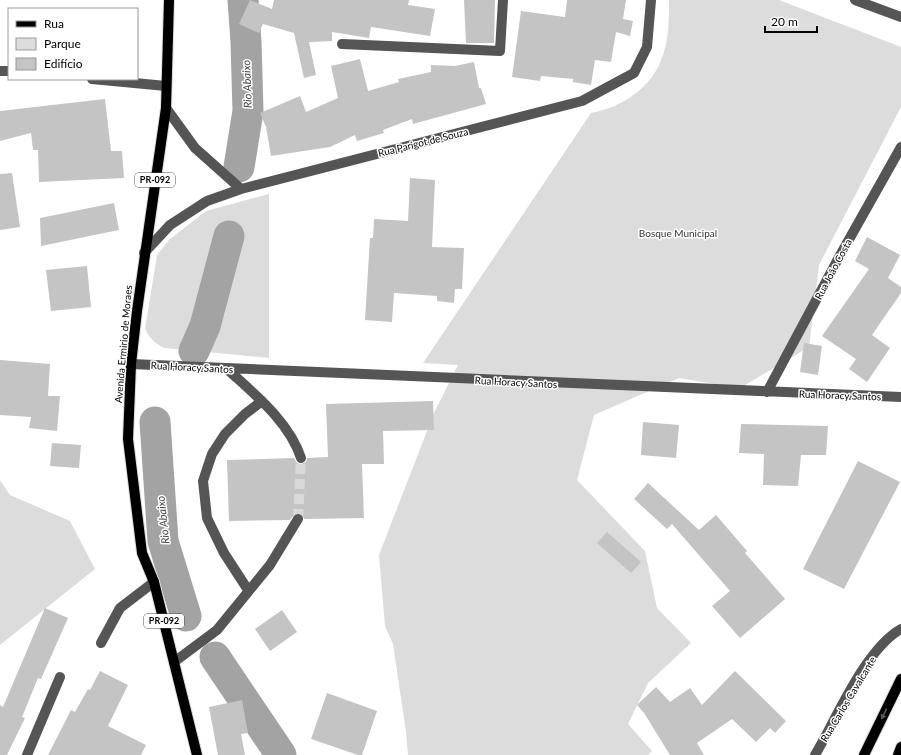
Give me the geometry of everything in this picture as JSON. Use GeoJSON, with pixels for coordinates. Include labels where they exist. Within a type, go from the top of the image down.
{"type":"FeatureCollection","features":[{"type":"Feature","properties":{"kind":"main road","name":"Avenida Ermirio de Moraes"},"geometry":{"type":"LineString","coordinates":[[169,0],[166,108],[144,253],[131,364],[128,439],[142,553],[154,582],[197,755]]}},
{"type":"Feature","properties":{"kind":"main road"},"geometry":{"type":"LineString","coordinates":[[864,755],[901,679]]}},
{"type":"Feature","properties":{"kind":"main road"},"geometry":{"type":"LineString","coordinates":[[898,755],[901,747]]}},
{"type":"Feature","properties":{"kind":"street"},"geometry":{"type":"LineString","coordinates":[[342,44],[500,51],[503,0]]}},
{"type":"Feature","properties":{"kind":"street","name":"Rua Parigot de Souza"},"geometry":{"type":"LineString","coordinates":[[144,253],[170,225],[207,201],[241,189],[582,101],[634,73],[647,47],[651,0]]}},
{"type":"Feature","properties":{"kind":"street"},"geometry":{"type":"LineString","coordinates":[[855,0],[901,18]]}},
{"type":"Feature","properties":{"kind":"street"},"geometry":{"type":"LineString","coordinates":[[103,80],[166,86]]}},
{"type":"Feature","properties":{"kind":"street"},"geometry":{"type":"LineString","coordinates":[[166,108],[196,148],[241,189]]}},
{"type":"Feature","properties":{"kind":"street","name":"Rua João Costa"},"geometry":{"type":"LineString","coordinates":[[767,392],[838,259],[901,147]]}},
{"type":"Feature","properties":{"kind":"street","name":"Rua Horacy Santos"},"geometry":{"type":"LineString","coordinates":[[131,364],[901,397]]}},
{"type":"Feature","properties":{"kind":"street"},"geometry":{"type":"LineString","coordinates":[[226,368],[262,402],[284,427],[297,445],[301,458]]}},
{"type":"Feature","properties":{"kind":"street"},"geometry":{"type":"LineString","coordinates":[[248,590],[224,553],[208,518],[203,481],[212,454],[225,434],[245,414],[262,402]]}},
{"type":"Feature","properties":{"kind":"street"},"geometry":{"type":"LineString","coordinates":[[174,662],[217,630],[270,564],[298,519]]}},
{"type":"Feature","properties":{"kind":"street"},"geometry":{"type":"LineString","coordinates":[[101,643],[120,608],[154,582]]}},
{"type":"Feature","properties":{"kind":"street","name":"Rua Carlos Cavalcante"},"geometry":{"type":"LineString","coordinates":[[815,755],[871,658],[885,641],[901,629]]}},
{"type":"Feature","properties":{"kind":"street"},"geometry":{"type":"LineString","coordinates":[[27,755],[60,677]]}},
{"type":"Feature","properties":{"kind":"green space","name":"Bosque Municipal"},"geometry":{"type":"Polygon","coordinates":[[[669,0],[779,0],[901,47],[901,107],[819,265],[809,347],[740,388],[679,378],[594,415],[577,480],[645,551],[657,608],[691,643],[648,683],[628,724],[652,751],[648,755],[408,755],[393,644],[385,626],[379,555],[434,413],[458,365],[423,363],[591,113],[614,106],[625,100],[635,94],[652,77],[663,55],[668,35],[669,0]]]}},
{"type":"Feature","properties":{"kind":"green space"},"geometry":{"type":"Polygon","coordinates":[[[269,194],[269,358],[164,348],[155,342],[145,329],[157,255],[169,240],[206,211],[269,194]]]}},
{"type":"Feature","properties":{"kind":"green space"},"geometry":{"type":"Polygon","coordinates":[[[0,480],[10,495],[70,521],[95,569],[0,645],[0,480]]]}},
{"type":"Feature","properties":{"kind":"building"},"geometry":{"type":"Polygon","coordinates":[[[250,0],[272,9],[274,0],[409,0],[408,5],[435,9],[430,36],[371,27],[369,38],[332,32],[332,41],[309,42],[316,75],[304,78],[294,33],[263,24],[259,33],[239,24],[250,0]]]}},
{"type":"Feature","properties":{"kind":"building"},"geometry":{"type":"Polygon","coordinates":[[[464,0],[495,0],[494,43],[466,43],[464,0]]]}},
{"type":"Feature","properties":{"kind":"building"},"geometry":{"type":"Polygon","coordinates":[[[567,0],[626,0],[623,19],[633,21],[630,36],[616,32],[611,62],[595,60],[591,85],[573,82],[573,79],[541,76],[540,81],[512,77],[521,11],[565,17],[567,0]]]}},
{"type":"Feature","properties":{"kind":"building"},"geometry":{"type":"Polygon","coordinates":[[[360,59],[368,91],[399,82],[398,79],[431,72],[431,65],[455,66],[474,62],[479,88],[481,88],[486,104],[413,124],[412,119],[383,130],[384,133],[357,141],[355,135],[330,147],[271,156],[266,127],[260,113],[300,96],[306,112],[338,98],[331,66],[360,59]]]}},
{"type":"Feature","properties":{"kind":"building"},"geometry":{"type":"Polygon","coordinates":[[[105,99],[111,151],[122,151],[124,178],[39,182],[38,150],[33,150],[31,133],[0,141],[0,111],[105,99]]]}},
{"type":"Feature","properties":{"kind":"building"},"geometry":{"type":"Polygon","coordinates":[[[12,173],[20,227],[0,230],[0,174],[12,173]]]}},
{"type":"Feature","properties":{"kind":"building"},"geometry":{"type":"Polygon","coordinates":[[[410,178],[435,180],[432,247],[464,248],[462,289],[455,289],[454,303],[437,301],[437,296],[394,293],[392,322],[365,320],[370,238],[373,238],[374,219],[408,221],[410,178]]]}},
{"type":"Feature","properties":{"kind":"building"},"geometry":{"type":"Polygon","coordinates":[[[114,203],[119,230],[41,246],[40,218],[114,203]]]}},
{"type":"Feature","properties":{"kind":"building"},"geometry":{"type":"Polygon","coordinates":[[[867,237],[900,255],[888,278],[901,287],[901,293],[872,335],[890,348],[867,382],[849,369],[856,359],[822,336],[869,269],[855,261],[867,237]]]}},
{"type":"Feature","properties":{"kind":"building"},"geometry":{"type":"Polygon","coordinates":[[[87,266],[91,307],[51,311],[46,270],[87,266]]]}},
{"type":"Feature","properties":{"kind":"building"},"geometry":{"type":"Polygon","coordinates":[[[804,343],[822,346],[818,375],[800,372],[804,343]]]}},
{"type":"Feature","properties":{"kind":"building"},"geometry":{"type":"Polygon","coordinates":[[[0,360],[50,364],[48,396],[60,396],[57,431],[29,428],[31,417],[0,415],[0,360]]]}},
{"type":"Feature","properties":{"kind":"building"},"geometry":{"type":"Polygon","coordinates":[[[433,401],[434,430],[383,431],[384,464],[362,464],[364,518],[304,519],[302,514],[298,513],[295,514],[290,520],[229,521],[227,460],[294,458],[297,463],[301,464],[306,462],[307,458],[328,457],[326,404],[433,401]]]}},
{"type":"Feature","properties":{"kind":"building"},"geometry":{"type":"Polygon","coordinates":[[[643,422],[679,425],[676,458],[641,455],[643,422]]]}},
{"type":"Feature","properties":{"kind":"building"},"geometry":{"type":"Polygon","coordinates":[[[741,424],[828,426],[826,455],[801,455],[798,486],[763,485],[764,454],[739,453],[741,424]]]}},
{"type":"Feature","properties":{"kind":"building"},"geometry":{"type":"Polygon","coordinates":[[[52,443],[81,445],[79,468],[50,466],[52,443]]]}},
{"type":"Feature","properties":{"kind":"building"},"geometry":{"type":"Polygon","coordinates":[[[858,461],[900,482],[844,589],[803,569],[858,461]]]}},
{"type":"Feature","properties":{"kind":"building"},"geometry":{"type":"Polygon","coordinates":[[[648,483],[699,530],[716,515],[747,551],[745,553],[785,599],[740,638],[712,606],[730,591],[672,524],[667,529],[634,499],[648,483]]]}},
{"type":"Feature","properties":{"kind":"building"},"geometry":{"type":"Polygon","coordinates":[[[607,532],[641,562],[631,573],[597,543],[607,532]]]}},
{"type":"Feature","properties":{"kind":"building"},"geometry":{"type":"Polygon","coordinates":[[[45,608],[68,618],[41,679],[38,678],[22,717],[25,718],[7,755],[0,755],[0,705],[3,707],[45,608]]]}},
{"type":"Feature","properties":{"kind":"building"},"geometry":{"type":"Polygon","coordinates":[[[282,610],[297,632],[270,651],[255,629],[282,610]]]}},
{"type":"Feature","properties":{"kind":"building"},"geometry":{"type":"Polygon","coordinates":[[[100,671],[128,685],[108,726],[146,745],[141,755],[48,755],[71,710],[75,712],[88,689],[90,690],[100,671]]]}},
{"type":"Feature","properties":{"kind":"building"},"geometry":{"type":"Polygon","coordinates":[[[735,671],[786,721],[775,733],[770,728],[756,742],[732,719],[697,743],[704,755],[670,755],[644,713],[637,705],[656,687],[670,702],[690,688],[702,705],[735,671]]]}},
{"type":"Feature","properties":{"kind":"building"},"geometry":{"type":"Polygon","coordinates":[[[327,693],[377,711],[362,755],[311,739],[327,693]]]}},
{"type":"Feature","properties":{"kind":"building"},"geometry":{"type":"Polygon","coordinates":[[[242,700],[248,733],[241,734],[245,755],[218,755],[209,707],[242,700]]]}},
{"type":"Feature","properties":{"kind":"waterway","name":"Rio Abaixo"},"geometry":{"type":"LineString","coordinates":[[239,167],[248,111],[243,0]]}},
{"type":"Feature","properties":{"kind":"waterway","name":"Rio Abaixo"},"geometry":{"type":"LineString","coordinates":[[194,351],[205,326],[229,236]]}},
{"type":"Feature","properties":{"kind":"waterway","name":"Rio Abaixo"},"geometry":{"type":"LineString","coordinates":[[155,422],[163,541],[186,616]]}},
{"type":"Feature","properties":{"kind":"waterway","name":"Rio Abaixo"},"geometry":{"type":"LineString","coordinates":[[215,657],[281,755]]}},
{"type":"Feature","properties":{"kind":"tunnel"},"geometry":{"type":"LineString","coordinates":[[298,519],[301,458]]}}]}
